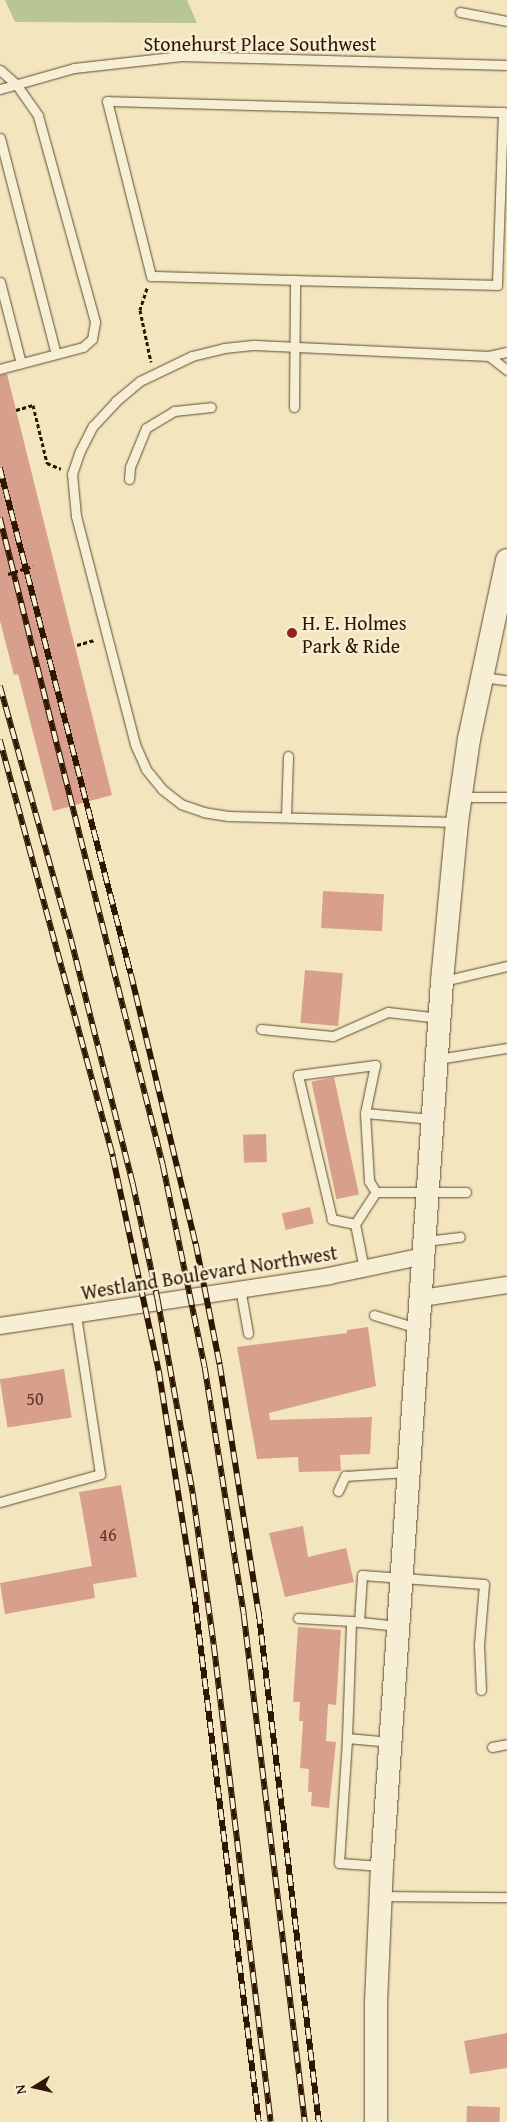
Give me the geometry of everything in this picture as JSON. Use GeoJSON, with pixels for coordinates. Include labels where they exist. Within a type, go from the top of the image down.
{"type":"FeatureCollection","features":[{"type":"Feature","properties":{"kind":"main road"},"geometry":{"type":"LineString","coordinates":[[376,2122],[376,2003],[380,1896],[400,1626],[442,981],[461,797],[481,677],[503,596],[507,560]]}},
{"type":"Feature","properties":{"kind":"street","name":"Westland Boulevard Northwest"},"geometry":{"type":"LineString","coordinates":[[0,1326],[364,1269],[425,1249]]}},
{"type":"Feature","properties":{"kind":"street"},"geometry":{"type":"LineString","coordinates":[[422,1298],[507,1285]]}},
{"type":"Feature","properties":{"kind":"lane"},"geometry":{"type":"LineString","coordinates":[[460,12],[507,22]]}},
{"type":"Feature","properties":{"kind":"lane","name":"Stonehurst Place Southwest"},"geometry":{"type":"LineString","coordinates":[[0,89],[109,62],[181,56],[507,65]]}},
{"type":"Feature","properties":{"kind":"lane"},"geometry":{"type":"LineString","coordinates":[[0,70],[16,84],[38,116],[50,151],[95,322],[92,339],[83,347],[0,369]]}},
{"type":"Feature","properties":{"kind":"lane"},"geometry":{"type":"LineString","coordinates":[[107,100],[502,112],[497,285],[295,280],[151,276],[107,100]]}},
{"type":"Feature","properties":{"kind":"lane"},"geometry":{"type":"LineString","coordinates":[[0,138],[56,354]]}},
{"type":"Feature","properties":{"kind":"lane"},"geometry":{"type":"LineString","coordinates":[[294,407],[295,280]]}},
{"type":"Feature","properties":{"kind":"lane"},"geometry":{"type":"LineString","coordinates":[[0,282],[21,363]]}},
{"type":"Feature","properties":{"kind":"lane"},"geometry":{"type":"LineString","coordinates":[[458,822],[286,817],[204,812],[181,804],[162,788],[146,769],[135,744],[76,516],[72,474],[80,451],[94,426],[116,401],[153,373],[192,356],[224,348],[294,346],[489,356],[507,352]]}},
{"type":"Feature","properties":{"kind":"lane"},"geometry":{"type":"LineString","coordinates":[[489,356],[507,370]]}},
{"type":"Feature","properties":{"kind":"lane"},"geometry":{"type":"LineString","coordinates":[[129,479],[130,468],[146,428],[174,411],[211,407]]}},
{"type":"Feature","properties":{"kind":"lane"},"geometry":{"type":"LineString","coordinates":[[481,677],[507,680]]}},
{"type":"Feature","properties":{"kind":"lane"},"geometry":{"type":"LineString","coordinates":[[286,817],[288,756]]}},
{"type":"Feature","properties":{"kind":"lane"},"geometry":{"type":"LineString","coordinates":[[461,797],[507,797]]}},
{"type":"Feature","properties":{"kind":"lane"},"geometry":{"type":"LineString","coordinates":[[442,981],[507,966]]}},
{"type":"Feature","properties":{"kind":"lane"},"geometry":{"type":"LineString","coordinates":[[261,1029],[333,1036],[388,1012],[440,1018]]}},
{"type":"Feature","properties":{"kind":"lane"},"geometry":{"type":"LineString","coordinates":[[437,1060],[507,1048]]}},
{"type":"Feature","properties":{"kind":"lane"},"geometry":{"type":"LineString","coordinates":[[355,1224],[332,1219],[298,1075],[375,1065],[365,1113],[369,1180],[376,1192]]}},
{"type":"Feature","properties":{"kind":"lane"},"geometry":{"type":"LineString","coordinates":[[365,1113],[433,1119]]}},
{"type":"Feature","properties":{"kind":"lane"},"geometry":{"type":"LineString","coordinates":[[376,1192],[429,1190],[466,1192]]}},
{"type":"Feature","properties":{"kind":"lane"},"geometry":{"type":"LineString","coordinates":[[364,1269],[355,1224],[376,1192]]}},
{"type":"Feature","properties":{"kind":"lane"},"geometry":{"type":"LineString","coordinates":[[425,1249],[460,1237]]}},
{"type":"Feature","properties":{"kind":"lane"},"geometry":{"type":"LineString","coordinates":[[240,1288],[248,1333]]}},
{"type":"Feature","properties":{"kind":"lane"},"geometry":{"type":"LineString","coordinates":[[0,1502],[100,1474],[76,1315]]}},
{"type":"Feature","properties":{"kind":"lane"},"geometry":{"type":"LineString","coordinates":[[374,1315],[420,1329]]}},
{"type":"Feature","properties":{"kind":"lane"},"geometry":{"type":"LineString","coordinates":[[338,1491],[345,1476],[410,1472]]}},
{"type":"Feature","properties":{"kind":"lane"},"geometry":{"type":"LineString","coordinates":[[382,1866],[340,1863],[355,1622],[362,1575],[484,1584],[479,1645],[481,1690]]}},
{"type":"Feature","properties":{"kind":"lane"},"geometry":{"type":"LineString","coordinates":[[298,1618],[400,1626]]}},
{"type":"Feature","properties":{"kind":"lane"},"geometry":{"type":"LineString","coordinates":[[347,1738],[391,1742]]}},
{"type":"Feature","properties":{"kind":"lane"},"geometry":{"type":"LineString","coordinates":[[492,1747],[507,1744]]}},
{"type":"Feature","properties":{"kind":"lane"},"geometry":{"type":"LineString","coordinates":[[380,1896],[507,1897]]}},
{"type":"Feature","properties":{"kind":"path"},"geometry":{"type":"LineString","coordinates":[[151,276],[140,310],[153,373]]}},
{"type":"Feature","properties":{"kind":"path"},"geometry":{"type":"LineString","coordinates":[[16,410],[33,405],[47,463],[72,474]]}},
{"type":"Feature","properties":{"kind":"path"},"geometry":{"type":"LineString","coordinates":[[8,574],[33,566]]}},
{"type":"Feature","properties":{"kind":"green space"},"geometry":{"type":"Polygon","coordinates":[[[5,0],[187,0],[197,23],[15,22],[5,0]]]}},
{"type":"Feature","properties":{"kind":"building"},"geometry":{"type":"Polygon","coordinates":[[[7,374],[112,795],[53,811],[18,674],[14,675],[0,621],[0,375],[7,374]]]}},
{"type":"Feature","properties":{"kind":"building"},"geometry":{"type":"Polygon","coordinates":[[[323,891],[384,894],[382,931],[321,928],[323,891]]]}},
{"type":"Feature","properties":{"kind":"building"},"geometry":{"type":"Polygon","coordinates":[[[305,970],[343,973],[338,1026],[300,1023],[305,970]]]}},
{"type":"Feature","properties":{"kind":"building"},"geometry":{"type":"Polygon","coordinates":[[[334,1077],[359,1194],[336,1199],[312,1082],[334,1077]]]}},
{"type":"Feature","properties":{"kind":"building"},"geometry":{"type":"Polygon","coordinates":[[[266,1134],[267,1162],[244,1163],[243,1135],[266,1134]]]}},
{"type":"Feature","properties":{"kind":"building"},"geometry":{"type":"Polygon","coordinates":[[[310,1207],[314,1224],[286,1230],[282,1214],[310,1207]]]}},
{"type":"Feature","properties":{"kind":"building"},"geometry":{"type":"Polygon","coordinates":[[[368,1327],[376,1386],[269,1413],[270,1420],[372,1417],[370,1454],[340,1455],[341,1471],[299,1472],[298,1457],[257,1459],[237,1347],[347,1333],[347,1330],[368,1327]]]}},
{"type":"Feature","properties":{"kind":"building"},"geometry":{"type":"Polygon","coordinates":[[[64,1369],[72,1417],[7,1428],[0,1379],[64,1369]]]}},
{"type":"Feature","properties":{"kind":"building"},"geometry":{"type":"Polygon","coordinates":[[[121,1485],[137,1577],[93,1584],[95,1598],[5,1614],[0,1583],[92,1566],[79,1492],[121,1485]]]}},
{"type":"Feature","properties":{"kind":"building"},"geometry":{"type":"Polygon","coordinates":[[[303,1526],[308,1557],[346,1548],[354,1582],[285,1597],[269,1533],[303,1526]]]}},
{"type":"Feature","properties":{"kind":"building"},"geometry":{"type":"Polygon","coordinates":[[[298,1627],[341,1630],[336,1705],[328,1704],[326,1741],[336,1742],[329,1808],[311,1806],[312,1792],[308,1792],[309,1769],[300,1768],[303,1721],[299,1721],[300,1702],[293,1702],[298,1627]]]}},
{"type":"Feature","properties":{"kind":"building"},"geometry":{"type":"Polygon","coordinates":[[[507,2033],[507,2068],[470,2074],[464,2041],[507,2033]]]}},
{"type":"Feature","properties":{"kind":"building"},"geometry":{"type":"Polygon","coordinates":[[[467,2106],[500,2107],[499,2122],[466,2122],[467,2106]]]}},
{"type":"Feature","properties":{"kind":"railway"},"geometry":{"type":"LineString","coordinates":[[0,468],[131,974],[196,1244],[220,1365],[259,1613],[319,2122]]}},
{"type":"Feature","properties":{"kind":"railway"},"geometry":{"type":"LineString","coordinates":[[0,518],[163,1165],[205,1368],[244,1615],[305,2122]]}},
{"type":"Feature","properties":{"kind":"railway"},"geometry":{"type":"LineString","coordinates":[[0,686],[71,939],[133,1184],[158,1301],[193,1494],[214,1645],[271,2122]]}},
{"type":"Feature","properties":{"kind":"railway"},"geometry":{"type":"LineString","coordinates":[[0,740],[113,1157],[159,1371],[194,1591],[259,2122]]}},
{"type":"Feature","properties":{"kind":"place","name":"H. E. Holmes Park & Ride"},"geometry":{"type":"Point","coordinates":[292,633]}}]}
